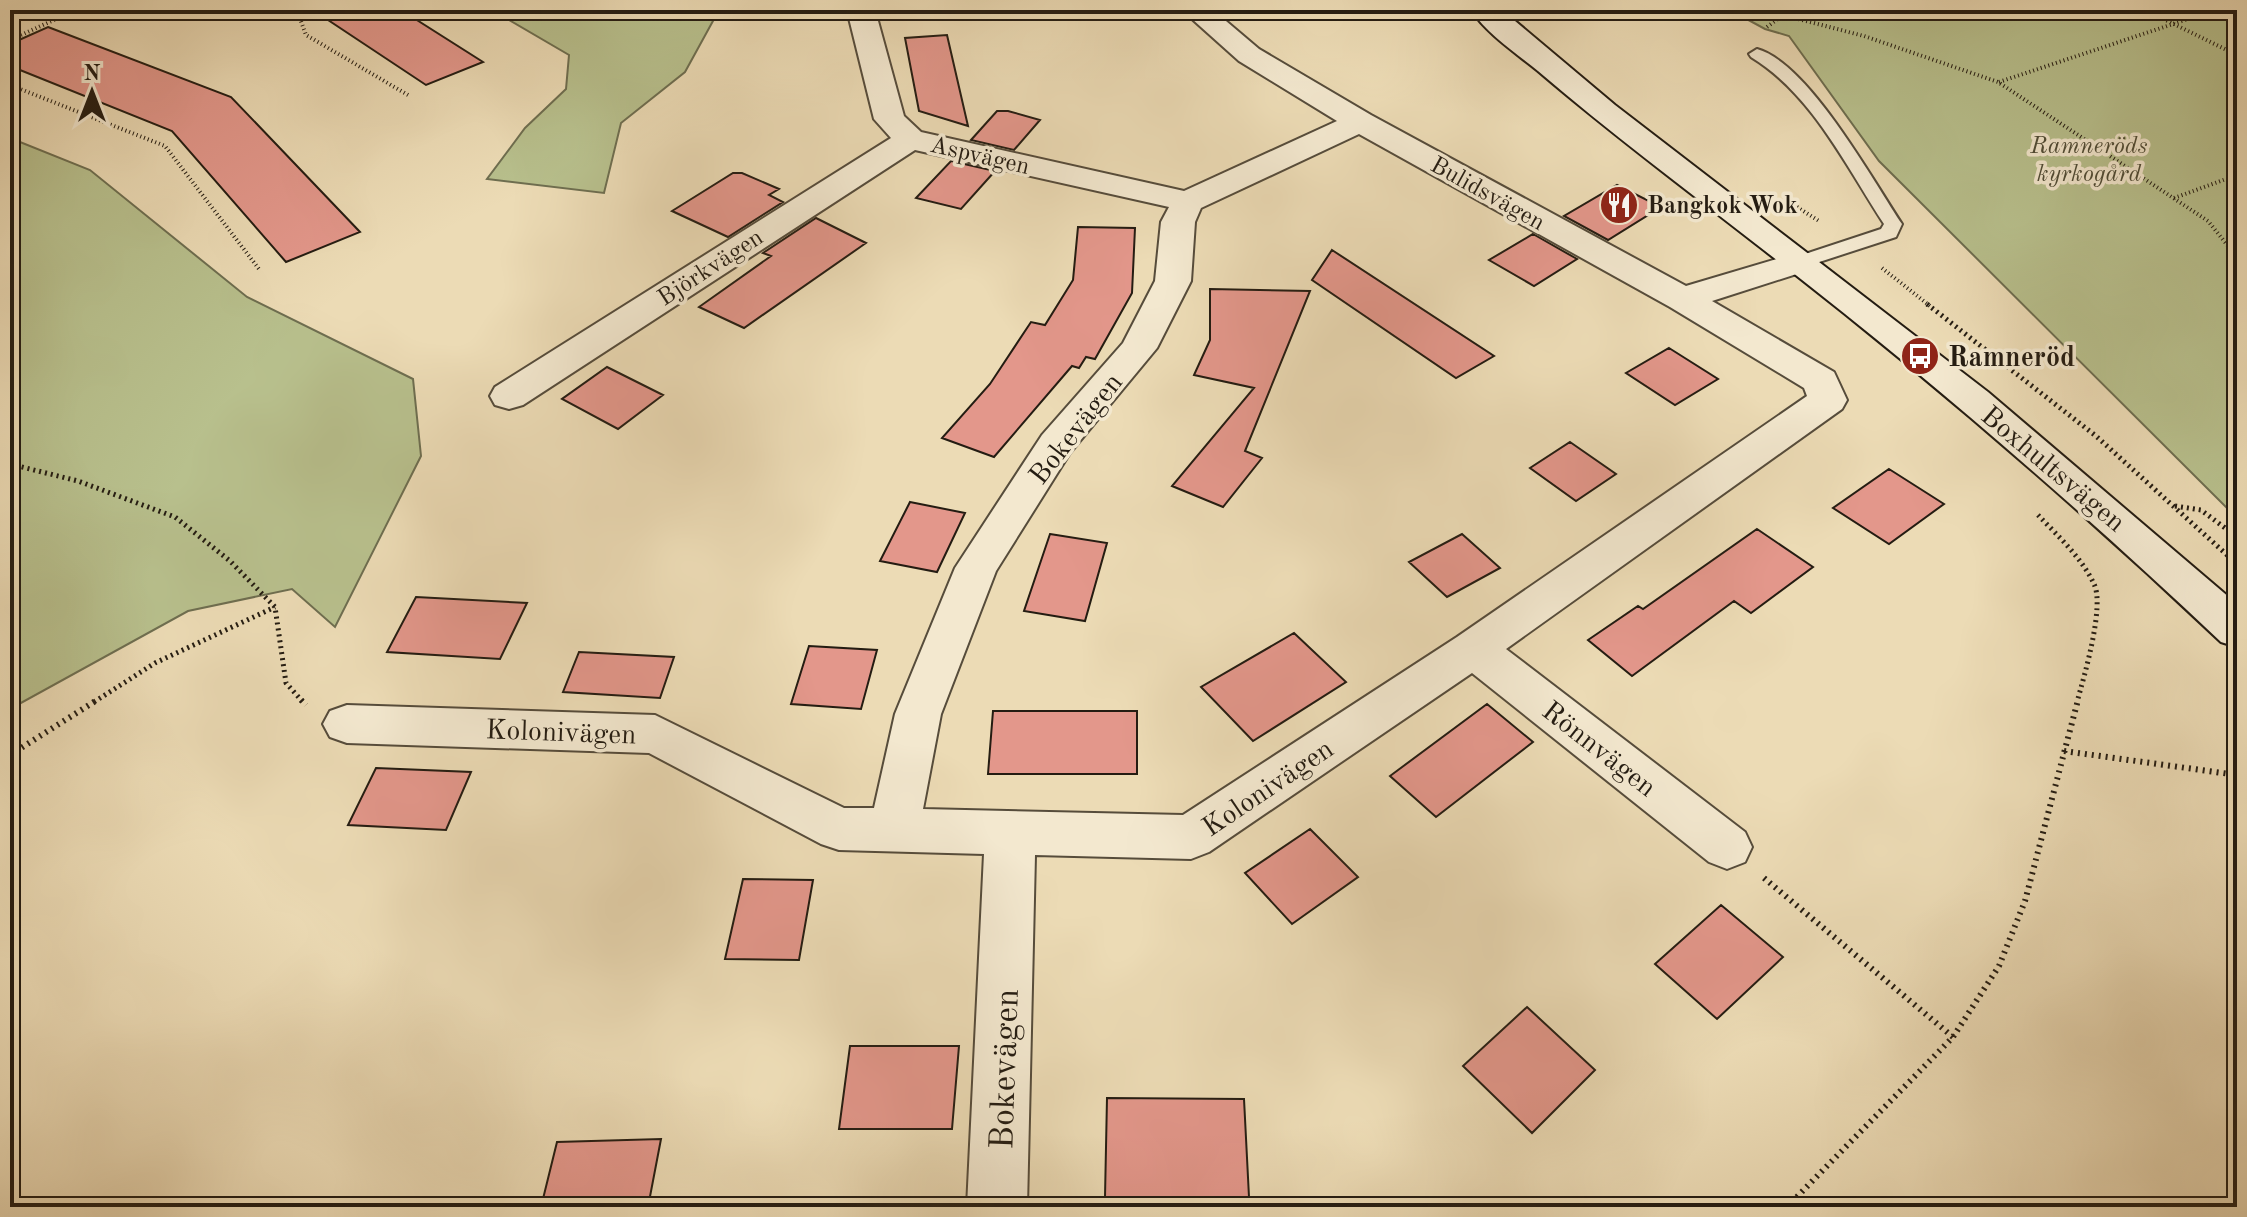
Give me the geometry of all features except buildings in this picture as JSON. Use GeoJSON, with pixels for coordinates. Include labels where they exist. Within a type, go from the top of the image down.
{"type":"FeatureCollection","features":[{"type":"Feature","properties":{"kind":"street","name":"Aspvägen"},"geometry":{"type":"LineString","coordinates":[[861,10],[889,119],[910,139],[1188,202]]}},
{"type":"Feature","properties":{"kind":"street","name":"Bulidsvägen"},"geometry":{"type":"LineString","coordinates":[[1196,10],[1249,55],[1360,122],[1683,299]]}},
{"type":"Feature","properties":{"kind":"street","name":"Boxhultsvägen"},"geometry":{"type":"LineString","coordinates":[[1467,10],[1525,47]]}},
{"type":"Feature","properties":{"kind":"street","name":"Boxhultsvägen"},"geometry":{"type":"LineString","coordinates":[[1485,10],[1525,47],[2003,423],[2121,524],[2237,630]]}},
{"type":"Feature","properties":{"kind":"street"},"geometry":{"type":"LineString","coordinates":[[1188,202],[1360,122]]}},
{"type":"Feature","properties":{"kind":"street","name":"Björkvägen"},"geometry":{"type":"LineString","coordinates":[[509,396],[910,139]]}},
{"type":"Feature","properties":{"kind":"street","name":"Bokevägen"},"geometry":{"type":"LineString","coordinates":[[894,831],[918,714],[976,568],[1056,444],[1139,348],[1173,281],[1178,222],[1188,202]]}},
{"type":"Feature","properties":{"kind":"street"},"geometry":{"type":"LineString","coordinates":[[1683,299],[1735,280],[1800,262]]}},
{"type":"Feature","properties":{"kind":"street","name":"Kolonivägen"},"geometry":{"type":"LineString","coordinates":[[347,724],[655,734],[839,829],[1191,837],[1473,649],[1828,400],[1821,381],[1683,299]]}},
{"type":"Feature","properties":{"kind":"street","name":"Rönnvägen"},"geometry":{"type":"LineString","coordinates":[[1473,649],[1727,847]]}},
{"type":"Feature","properties":{"kind":"street","name":"Bokevägen"},"geometry":{"type":"LineString","coordinates":[[997,1207],[1010,835]]}},
{"type":"Feature","properties":{"kind":"lane"},"geometry":{"type":"LineString","coordinates":[[1757,54],[1780,68],[1811,101],[1893,224],[1889,233],[1800,262]]}},
{"type":"Feature","properties":{"kind":"path"},"geometry":{"type":"LineString","coordinates":[[10,40],[76,10]]}},
{"type":"Feature","properties":{"kind":"path"},"geometry":{"type":"LineString","coordinates":[[297,10],[306,35],[408,95]]}},
{"type":"Feature","properties":{"kind":"path"},"geometry":{"type":"LineString","coordinates":[[1777,10],[1783,15],[1864,36],[1998,82],[2075,136],[2208,221],[2237,257]]}},
{"type":"Feature","properties":{"kind":"path"},"geometry":{"type":"LineString","coordinates":[[1765,29],[1788,10]]}},
{"type":"Feature","properties":{"kind":"path"},"geometry":{"type":"LineString","coordinates":[[2145,10],[2237,55]]}},
{"type":"Feature","properties":{"kind":"path"},"geometry":{"type":"LineString","coordinates":[[1998,82],[2215,10]]}},
{"type":"Feature","properties":{"kind":"path"},"geometry":{"type":"LineString","coordinates":[[10,85],[165,146],[259,269]]}},
{"type":"Feature","properties":{"kind":"path"},"geometry":{"type":"LineString","coordinates":[[2174,198],[2237,175]]}},
{"type":"Feature","properties":{"kind":"path"},"geometry":{"type":"LineString","coordinates":[[10,464],[78,481],[175,517],[230,561],[275,607],[286,683],[313,713],[347,724]]}},
{"type":"Feature","properties":{"kind":"path"},"geometry":{"type":"LineString","coordinates":[[2175,506],[2188,504],[2200,507],[2237,537]]}},
{"type":"Feature","properties":{"kind":"path"},"geometry":{"type":"LineString","coordinates":[[1787,1207],[1953,1037],[1999,966],[2025,901],[2093,642],[2096,586],[2064,542],[2037,514]]}},
{"type":"Feature","properties":{"kind":"path"},"geometry":{"type":"LineString","coordinates":[[10,755],[155,663],[275,607]]}},
{"type":"Feature","properties":{"kind":"path"},"geometry":{"type":"LineString","coordinates":[[2064,751],[2237,775]]}},
{"type":"Feature","properties":{"kind":"path"},"geometry":{"type":"LineString","coordinates":[[1727,847],[1953,1037]]}},
{"type":"Feature","properties":{"kind":"green space"},"geometry":{"type":"Polygon","coordinates":[[[492,10],[719,10],[685,72],[621,123],[604,193],[487,179],[525,128],[566,89],[569,55],[492,10]]]}},
{"type":"Feature","properties":{"kind":"green space","name":"Ramneröds kyrkogård"},"geometry":{"type":"Polygon","coordinates":[[[1730,10],[2237,10],[2237,518],[1879,161],[1789,36],[1765,29],[1730,10]]]}},
{"type":"Feature","properties":{"kind":"green space"},"geometry":{"type":"Polygon","coordinates":[[[10,138],[90,170],[247,297],[413,379],[421,456],[335,627],[292,589],[188,611],[10,709],[10,138]]]}},
{"type":"Feature","properties":{"kind":"place","name":"Bangkok Wok"},"geometry":{"type":"Point","coordinates":[1619,205]}},
{"type":"Feature","properties":{"kind":"place","name":"Ramneröd"},"geometry":{"type":"Point","coordinates":[1920,356]}}]}
